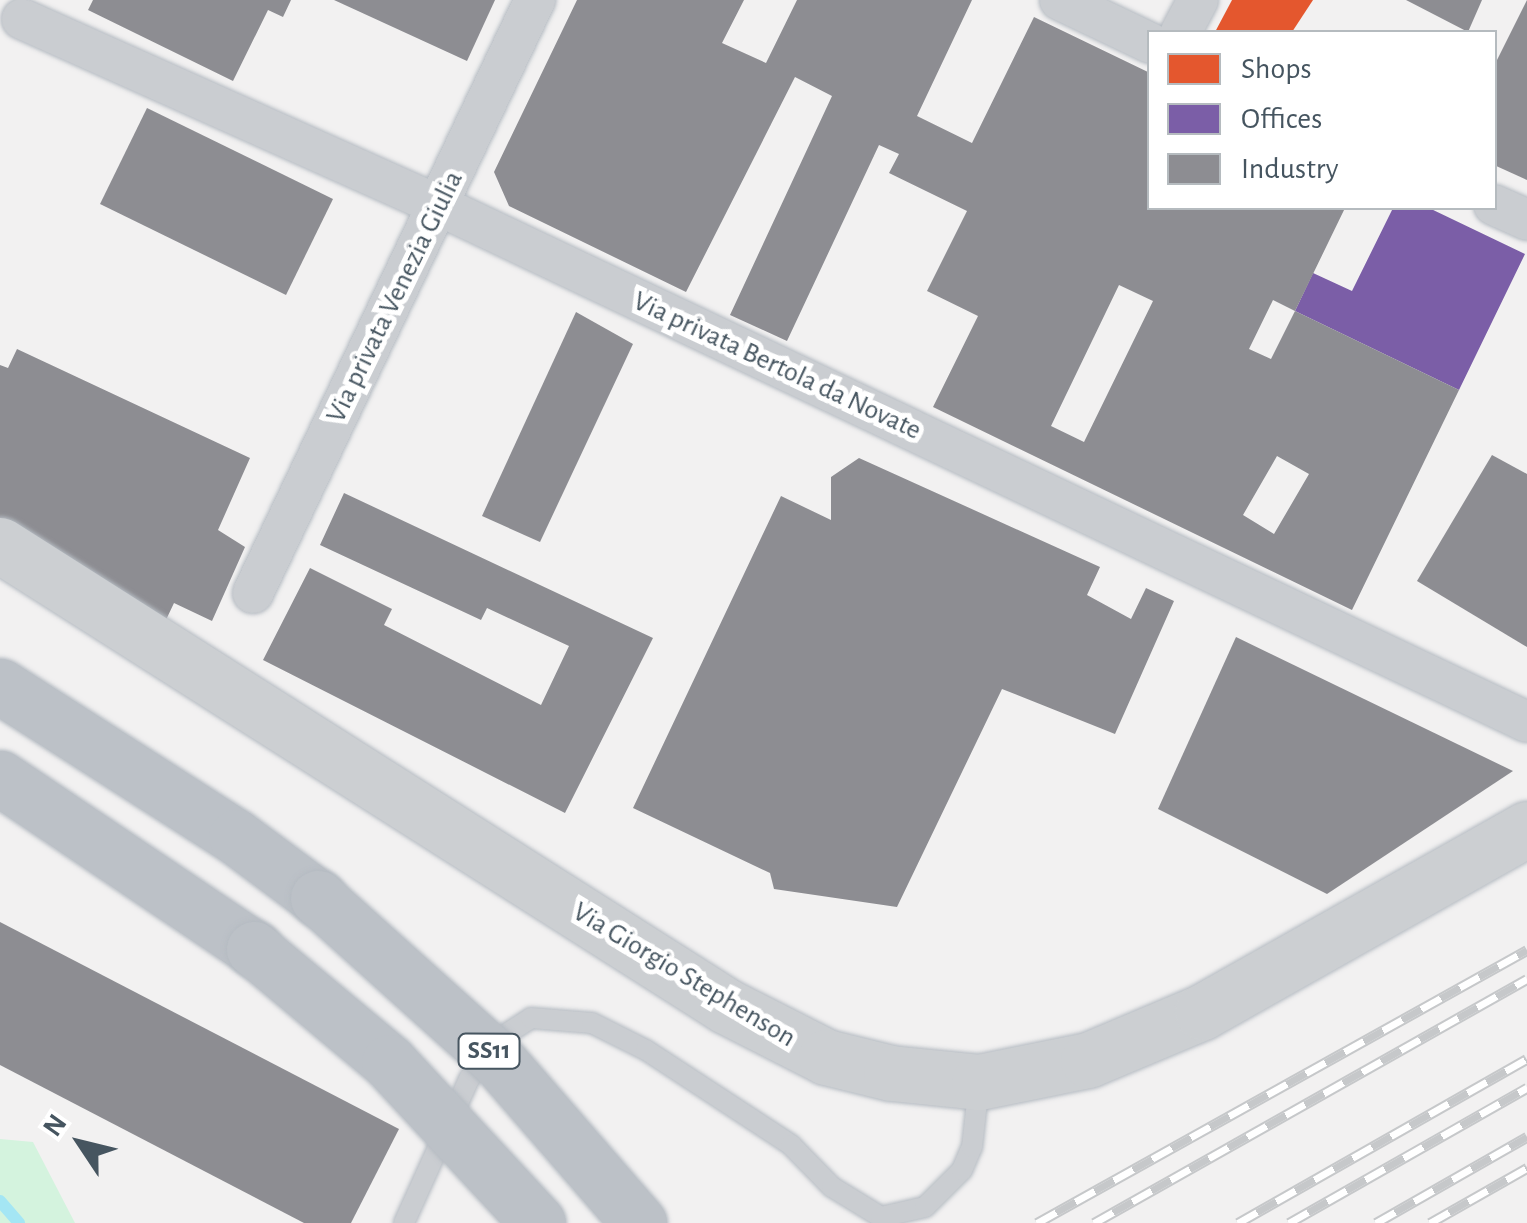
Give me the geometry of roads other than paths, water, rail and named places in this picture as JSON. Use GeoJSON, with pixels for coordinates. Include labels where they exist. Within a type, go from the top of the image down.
{"type":"FeatureCollection","features":[{"type":"Feature","properties":{"kind":"highway","name":"SS11"},"geometry":{"type":"LineString","coordinates":[[0,686],[236,837],[366,936],[497,1059],[639,1223]]}},
{"type":"Feature","properties":{"kind":"highway","name":"SS11"},"geometry":{"type":"LineString","coordinates":[[0,778],[188,901],[323,1004],[440,1111],[538,1223]]}},
{"type":"Feature","properties":{"kind":"street","name":"Via privata Venezia Giulia"},"geometry":{"type":"LineString","coordinates":[[252,593],[535,0]]}},
{"type":"Feature","properties":{"kind":"street"},"geometry":{"type":"LineString","coordinates":[[1060,0],[1147,41]]}},
{"type":"Feature","properties":{"kind":"street"},"geometry":{"type":"LineString","coordinates":[[1182,30],[1198,0]]}},
{"type":"Feature","properties":{"kind":"street","name":"Via privata Bertola da Novate"},"geometry":{"type":"LineString","coordinates":[[22,20],[440,206],[1527,722]]}},
{"type":"Feature","properties":{"kind":"street"},"geometry":{"type":"LineString","coordinates":[[1497,205],[1527,220]]}},
{"type":"Feature","properties":{"kind":"street","name":"Via Giorgio Stephenson"},"geometry":{"type":"LineString","coordinates":[[0,546],[780,1037],[892,1073],[979,1082],[1088,1060],[1202,1012],[1527,829]]}},
{"type":"Feature","properties":{"kind":"lane"},"geometry":{"type":"LineString","coordinates":[[404,1223],[483,1058],[532,1018],[552,1015],[592,1024],[646,1050],[791,1145],[832,1187],[875,1220],[926,1208],[962,1170],[972,1147],[979,1082]]}},
{"type":"Feature","properties":{"kind":"waterway"},"geometry":{"type":"LineString","coordinates":[[0,1201],[19,1223]]}},
{"type":"Feature","properties":{"kind":"railway"},"geometry":{"type":"LineString","coordinates":[[1037,1223],[1527,950]]}},
{"type":"Feature","properties":{"kind":"railway"},"geometry":{"type":"LineString","coordinates":[[1094,1223],[1527,979]]}},
{"type":"Feature","properties":{"kind":"railway"},"geometry":{"type":"LineString","coordinates":[[1238,1223],[1527,1059]]}},
{"type":"Feature","properties":{"kind":"railway"},"geometry":{"type":"LineString","coordinates":[[1289,1223],[1527,1088]]}},
{"type":"Feature","properties":{"kind":"railway"},"geometry":{"type":"LineString","coordinates":[[1376,1223],[1527,1137]]}},
{"type":"Feature","properties":{"kind":"railway"},"geometry":{"type":"LineString","coordinates":[[1430,1223],[1527,1168]]}}]}
